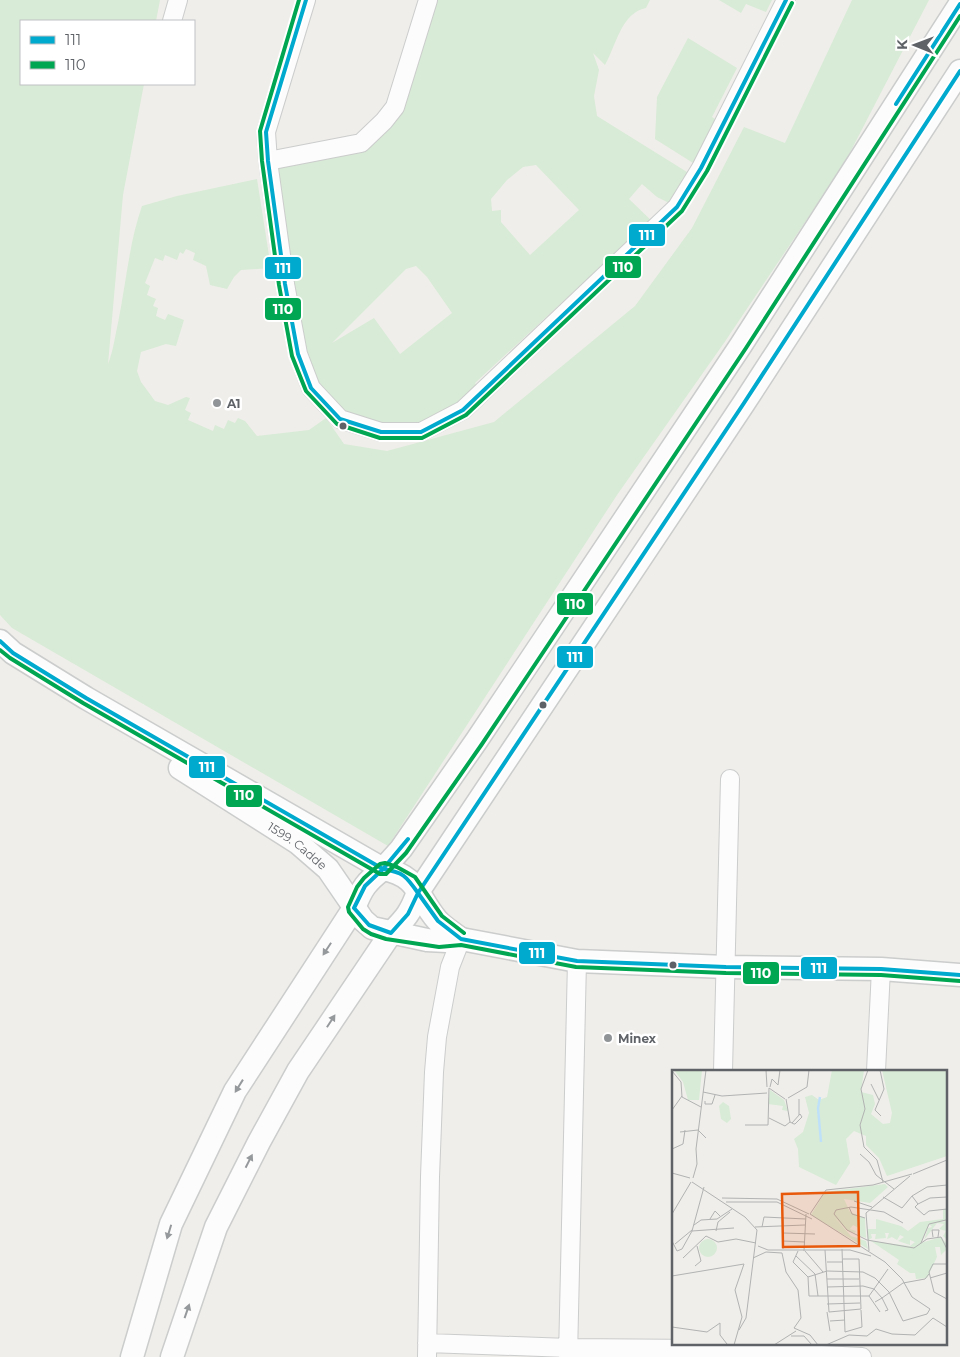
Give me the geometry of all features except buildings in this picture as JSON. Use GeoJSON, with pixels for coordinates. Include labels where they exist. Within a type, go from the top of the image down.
{"type":"FeatureCollection","features":[{"type":"Feature","properties":{"kind":"street"},"geometry":{"type":"LineString","coordinates":[[172,20],[178,0]]}},
{"type":"Feature","properties":{"kind":"street"},"geometry":{"type":"LineString","coordinates":[[306,0],[266,132],[268,161],[285,284],[297,350],[310,388],[340,419],[381,432],[421,432],[463,410],[678,207],[701,168],[786,0]]}},
{"type":"Feature","properties":{"kind":"street"},"geometry":{"type":"LineString","coordinates":[[268,161],[361,143],[384,122],[395,108],[428,0]]}},
{"type":"Feature","properties":{"kind":"street"},"geometry":{"type":"LineString","coordinates":[[132,1357],[171,1224],[235,1091],[354,908],[360,892],[369,879],[383,869],[401,849],[477,740],[741,345],[960,4]]}},
{"type":"Feature","properties":{"kind":"street"},"geometry":{"type":"LineString","coordinates":[[172,1357],[216,1227],[298,1071],[391,932],[404,920],[412,909],[418,892],[744,403],[960,71]]}},
{"type":"Feature","properties":{"kind":"street","name":"1599. Cadde"},"geometry":{"type":"LineString","coordinates":[[0,641],[13,653],[86,698],[383,869]]}},
{"type":"Feature","properties":{"kind":"street","name":"1599. Cadde"},"geometry":{"type":"LineString","coordinates":[[0,653],[9,661],[298,843],[328,870],[354,908]]}},
{"type":"Feature","properties":{"kind":"street"},"geometry":{"type":"LineString","coordinates":[[723,1070],[730,779]]}},
{"type":"Feature","properties":{"kind":"street"},"geometry":{"type":"LineString","coordinates":[[383,869],[396,871],[406,876],[438,921],[461,939]]}},
{"type":"Feature","properties":{"kind":"street"},"geometry":{"type":"LineString","coordinates":[[354,908],[372,928],[436,940],[461,939],[577,961],[726,967],[881,969],[960,975]]}},
{"type":"Feature","properties":{"kind":"street"},"geometry":{"type":"LineString","coordinates":[[461,939],[450,967],[436,1054],[430,1177],[427,1350],[569,1352],[716,1346],[861,1357],[861,1344]]}},
{"type":"Feature","properties":{"kind":"street"},"geometry":{"type":"LineString","coordinates":[[569,1352],[577,961]]}},
{"type":"Feature","properties":{"kind":"street"},"geometry":{"type":"LineString","coordinates":[[876,1070],[881,969]]}},
{"type":"Feature","properties":{"kind":"green space"},"geometry":{"type":"Polygon","coordinates":[[[0,0],[160,0],[156,20],[20,20],[20,85],[144,85],[123,195],[108,364],[113,349],[134,234],[142,206],[177,196],[257,179],[271,268],[241,270],[227,289],[210,285],[206,266],[193,260],[195,253],[186,249],[183,254],[180,252],[177,260],[165,255],[163,261],[155,258],[145,283],[150,286],[147,295],[156,299],[153,306],[158,308],[156,316],[165,320],[168,314],[184,320],[176,346],[166,344],[141,352],[137,371],[141,382],[155,401],[168,405],[186,397],[190,398],[185,410],[191,413],[188,420],[213,431],[215,425],[224,429],[228,420],[235,423],[238,418],[245,421],[257,436],[309,430],[326,418],[344,444],[387,451],[494,422],[635,306],[692,228],[744,127],[785,143],[852,0],[929,0],[844,164],[724,343],[617,495],[388,846],[12,628],[0,615],[0,0]]]}},
{"type":"Feature","properties":{"kind":"green space"},"geometry":{"type":"Polygon","coordinates":[[[432,0],[650,0],[646,8],[631,16],[625,23],[605,65],[593,53],[599,70],[594,96],[597,116],[695,177],[677,207],[657,197],[642,184],[629,199],[657,226],[591,290],[583,283],[475,383],[482,393],[421,432],[340,419],[311,388],[268,161],[361,143],[395,107],[432,0]],[[536,165],[523,167],[507,180],[491,199],[492,211],[501,210],[501,222],[530,255],[579,210],[536,165]],[[416,266],[406,269],[332,343],[374,318],[400,354],[452,313],[427,277],[416,266]]]}},
{"type":"Feature","properties":{"kind":"green space"},"geometry":{"type":"Polygon","coordinates":[[[719,0],[772,0],[766,12],[746,4],[741,13],[719,0]]]}},
{"type":"Feature","properties":{"kind":"green space"},"geometry":{"type":"Polygon","coordinates":[[[688,38],[737,68],[712,117],[723,124],[701,168],[655,139],[657,97],[688,38]]]}},
{"type":"Feature","properties":{"kind":"transit line","name":"110"},"geometry":{"type":"LineString","coordinates":[[299,0],[260,131],[262,161],[279,285],[292,356],[306,391],[337,424],[380,438],[422,438],[466,415],[682,211],[707,171],[792,3]]}},
{"type":"Feature","properties":{"kind":"transit line","name":"111"},"geometry":{"type":"LineString","coordinates":[[306,0],[266,132],[268,161],[285,284],[298,354],[311,388],[340,419],[381,432],[421,432],[463,410],[677,207],[701,168],[786,0]]}},
{"type":"Feature","properties":{"kind":"transit line","name":"111"},"geometry":{"type":"LineString","coordinates":[[896,104],[960,4]]}},
{"type":"Feature","properties":{"kind":"transit line","name":"110"},"geometry":{"type":"LineString","coordinates":[[0,650],[83,703],[380,874],[386,874],[406,853],[482,744],[746,348],[960,16]]}},
{"type":"Feature","properties":{"kind":"transit line","name":"111"},"geometry":{"type":"LineString","coordinates":[[418,893],[744,403],[960,71]]}},
{"type":"Feature","properties":{"kind":"transit line","name":"111"},"geometry":{"type":"LineString","coordinates":[[0,641],[13,653],[86,698],[383,869],[408,839]]}},
{"type":"Feature","properties":{"kind":"transit line","name":"110"},"geometry":{"type":"LineString","coordinates":[[464,933],[442,916],[415,877],[385,863],[380,864],[364,878],[357,887],[348,907],[349,912],[363,929],[386,939],[439,947],[461,945],[576,967],[726,973],[881,975],[960,981]]}},
{"type":"Feature","properties":{"kind":"transit line","name":"111"},"geometry":{"type":"LineString","coordinates":[[383,869],[400,873],[418,893],[408,914],[391,933],[369,925],[354,908],[365,886],[383,869]]}},
{"type":"Feature","properties":{"kind":"transit line","name":"111"},"geometry":{"type":"LineString","coordinates":[[418,893],[438,921],[461,939],[577,961],[726,967],[881,969],[960,975]]}},
{"type":"Feature","properties":{"kind":"place","name":"A1"},"geometry":{"type":"Point","coordinates":[217,403]}},
{"type":"Feature","properties":{"kind":"place","name":"Minex"},"geometry":{"type":"Point","coordinates":[608,1038]}}]}
